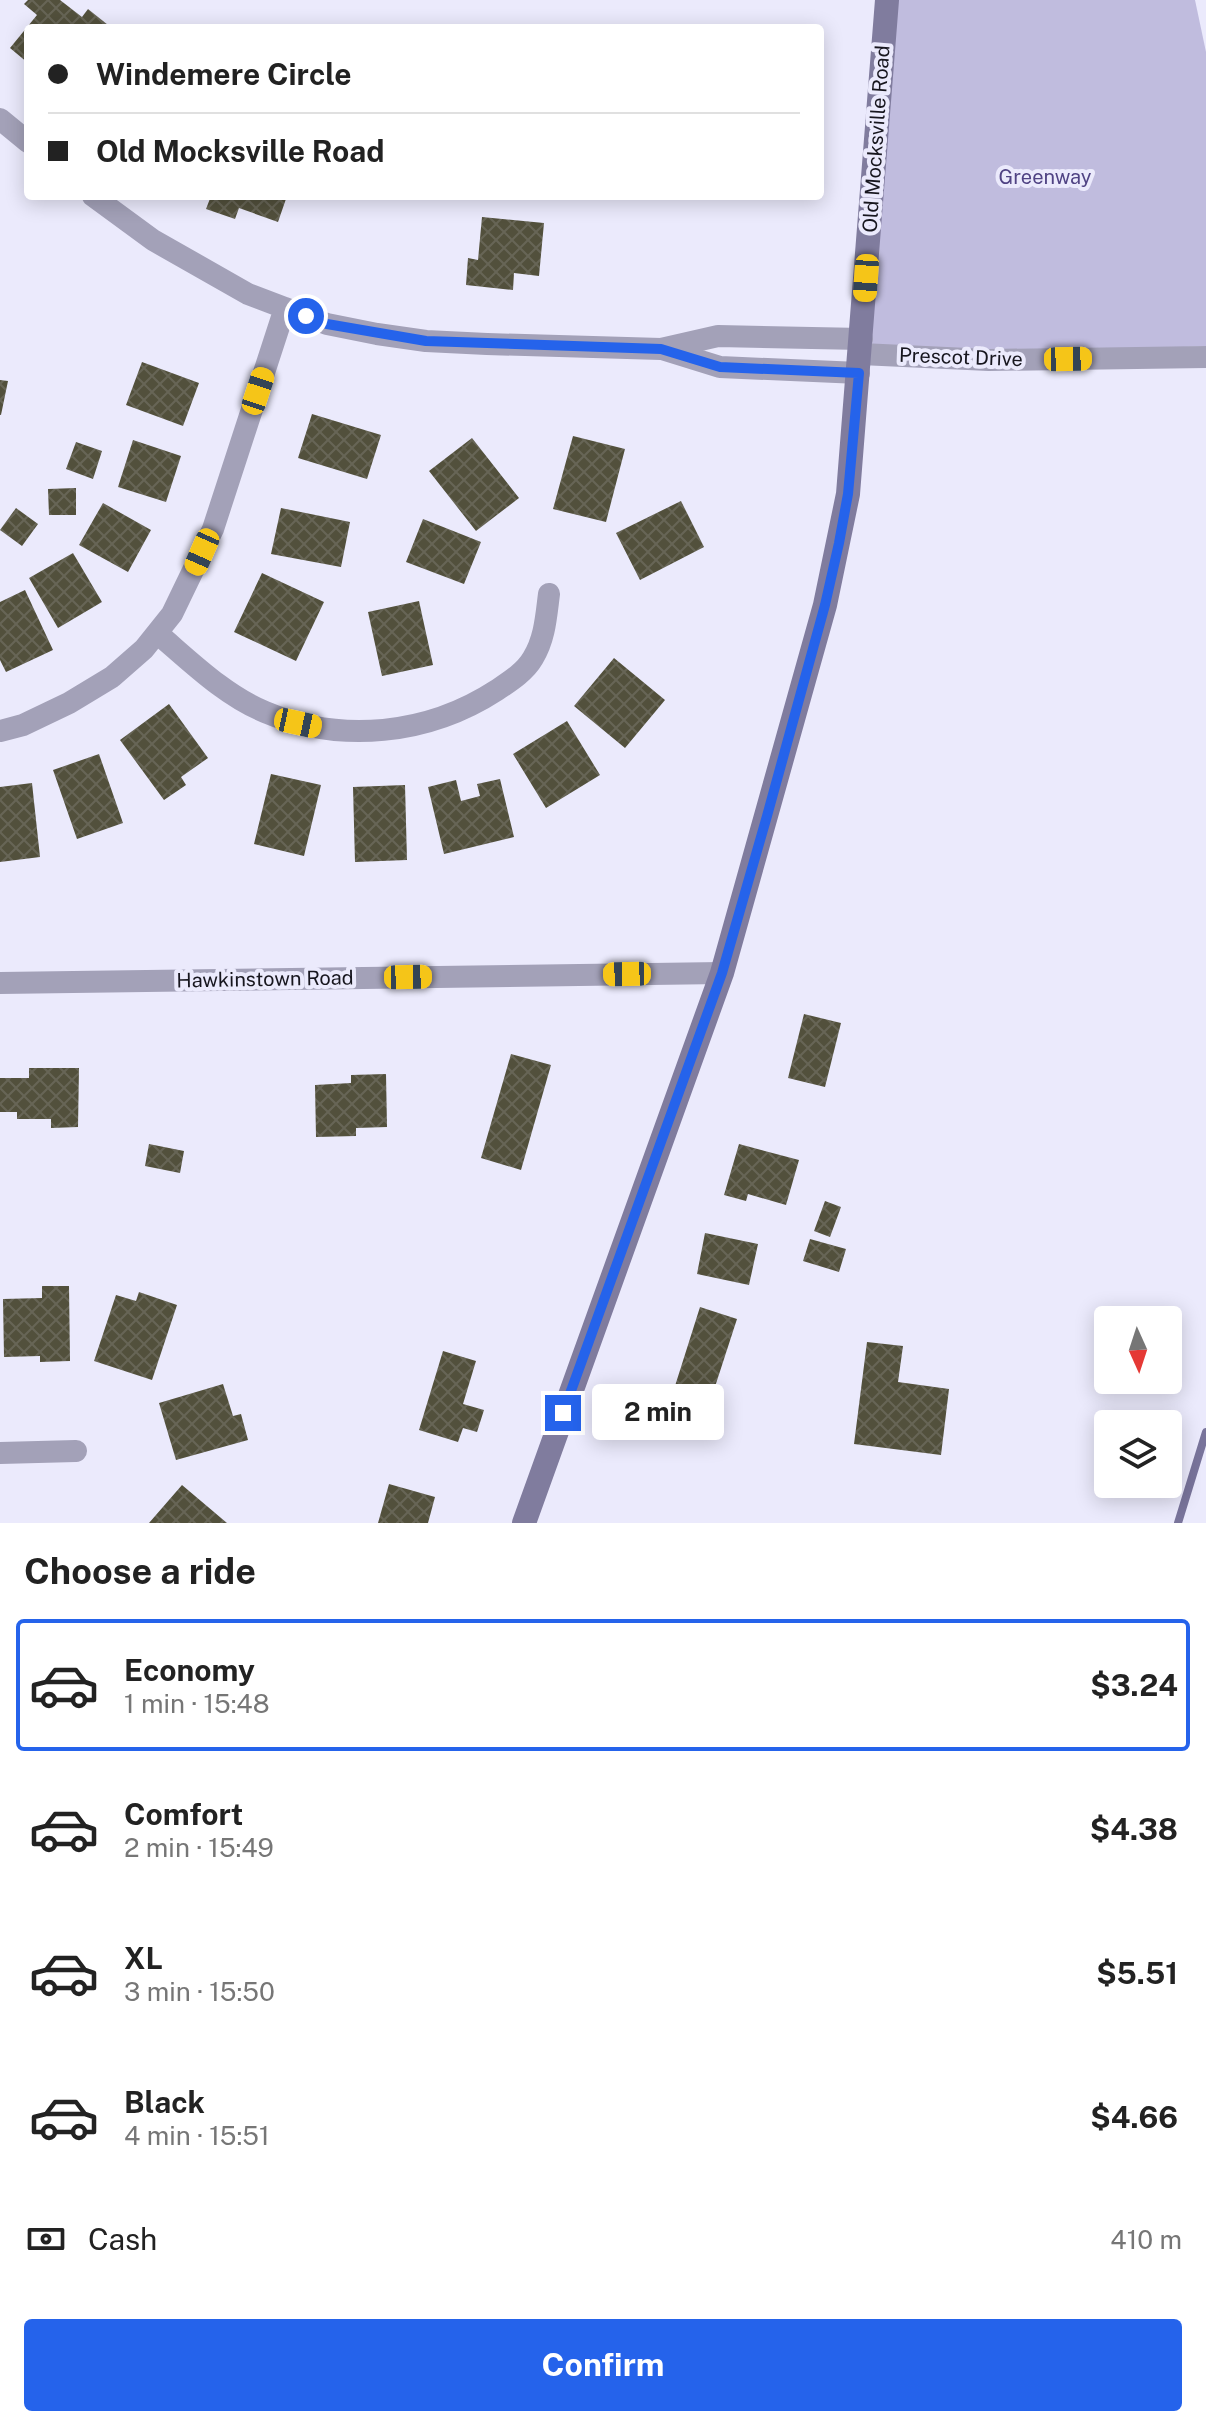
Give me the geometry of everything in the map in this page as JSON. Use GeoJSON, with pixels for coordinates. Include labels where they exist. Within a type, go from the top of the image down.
{"type":"FeatureCollection","features":[{"type":"Feature","properties":{"kind":"street","name":"Old Mocksville Road"},"geometry":{"type":"LineString","coordinates":[[524,1523],[722,973],[825,605],[848,494],[887,0]]}},
{"type":"Feature","properties":{"kind":"street"},"geometry":{"type":"LineString","coordinates":[[0,119],[24,139]]}},
{"type":"Feature","properties":{"kind":"street"},"geometry":{"type":"LineString","coordinates":[[98,200],[198,268],[248,294],[327,324],[426,341],[661,349],[718,336],[861,355]]}},
{"type":"Feature","properties":{"kind":"street"},"geometry":{"type":"LineString","coordinates":[[0,731],[23,725],[69,703],[101,683],[144,649],[172,614],[213,529],[285,308]]}},
{"type":"Feature","properties":{"kind":"street"},"geometry":{"type":"LineString","coordinates":[[661,349],[720,367],[861,355]]}},
{"type":"Feature","properties":{"kind":"street","name":"Prescot Drive"},"geometry":{"type":"LineString","coordinates":[[861,355],[989,360],[1206,357]]}},
{"type":"Feature","properties":{"kind":"street"},"geometry":{"type":"LineString","coordinates":[[157,633],[225,690],[263,711],[298,723],[342,732],[388,730],[435,720],[476,704],[511,681],[532,661],[544,632],[549,594]]}},
{"type":"Feature","properties":{"kind":"street","name":"Hawkinstown Road"},"geometry":{"type":"LineString","coordinates":[[0,983],[722,973]]}},
{"type":"Feature","properties":{"kind":"street"},"geometry":{"type":"LineString","coordinates":[[0,1453],[76,1451]]}},
{"type":"Feature","properties":{"kind":"green space","name":"Greenway"},"geometry":{"type":"Polygon","coordinates":[[[896,0],[1195,0],[1206,52],[1206,346],[1095,351],[869,347],[896,0]]]}},
{"type":"Feature","properties":{"kind":"building"},"geometry":{"type":"Polygon","coordinates":[[[28,0],[60,0],[82,17],[88,9],[107,24],[30,24],[37,15],[24,4],[28,0]]]}},
{"type":"Feature","properties":{"kind":"building"},"geometry":{"type":"Polygon","coordinates":[[[24,31],[24,60],[10,48],[24,31]]]}},
{"type":"Feature","properties":{"kind":"building"},"geometry":{"type":"Polygon","coordinates":[[[209,200],[286,200],[278,222],[239,208],[235,219],[206,209],[209,200]]]}},
{"type":"Feature","properties":{"kind":"building"},"geometry":{"type":"Polygon","coordinates":[[[482,217],[544,223],[539,276],[514,273],[513,290],[466,285],[468,258],[478,260],[482,217]]]}},
{"type":"Feature","properties":{"kind":"building"},"geometry":{"type":"Polygon","coordinates":[[[142,362],[199,383],[183,426],[126,405],[142,362]]]}},
{"type":"Feature","properties":{"kind":"building"},"geometry":{"type":"Polygon","coordinates":[[[0,380],[8,381],[1,415],[0,415],[0,380]]]}},
{"type":"Feature","properties":{"kind":"building"},"geometry":{"type":"Polygon","coordinates":[[[312,414],[381,435],[367,479],[298,458],[312,414]]]}},
{"type":"Feature","properties":{"kind":"building"},"geometry":{"type":"Polygon","coordinates":[[[573,436],[625,449],[606,522],[553,509],[573,436]]]}},
{"type":"Feature","properties":{"kind":"building"},"geometry":{"type":"Polygon","coordinates":[[[472,438],[519,498],[476,531],[429,471],[472,438]]]}},
{"type":"Feature","properties":{"kind":"building"},"geometry":{"type":"Polygon","coordinates":[[[133,440],[181,456],[166,502],[118,487],[133,440]]]}},
{"type":"Feature","properties":{"kind":"building"},"geometry":{"type":"Polygon","coordinates":[[[76,442],[102,451],[93,479],[66,469],[76,442]]]}},
{"type":"Feature","properties":{"kind":"building"},"geometry":{"type":"Polygon","coordinates":[[[76,488],[76,515],[49,515],[48,489],[76,488]]]}},
{"type":"Feature","properties":{"kind":"building"},"geometry":{"type":"Polygon","coordinates":[[[681,501],[704,547],[640,580],[616,533],[681,501]]]}},
{"type":"Feature","properties":{"kind":"building"},"geometry":{"type":"Polygon","coordinates":[[[103,503],[151,530],[128,572],[79,545],[103,503]]]}},
{"type":"Feature","properties":{"kind":"building"},"geometry":{"type":"Polygon","coordinates":[[[16,508],[38,524],[22,546],[0,530],[16,508]]]}},
{"type":"Feature","properties":{"kind":"building"},"geometry":{"type":"Polygon","coordinates":[[[281,508],[350,522],[341,567],[271,554],[281,508]]]}},
{"type":"Feature","properties":{"kind":"building"},"geometry":{"type":"Polygon","coordinates":[[[423,519],[481,542],[464,584],[406,562],[423,519]]]}},
{"type":"Feature","properties":{"kind":"building"},"geometry":{"type":"Polygon","coordinates":[[[73,553],[102,602],[58,628],[29,578],[73,553]]]}},
{"type":"Feature","properties":{"kind":"building"},"geometry":{"type":"Polygon","coordinates":[[[262,573],[324,602],[296,661],[234,632],[262,573]]]}},
{"type":"Feature","properties":{"kind":"building"},"geometry":{"type":"Polygon","coordinates":[[[25,590],[53,650],[6,672],[0,660],[0,602],[25,590]]]}},
{"type":"Feature","properties":{"kind":"building"},"geometry":{"type":"Polygon","coordinates":[[[419,601],[433,665],[382,676],[368,612],[419,601]]]}},
{"type":"Feature","properties":{"kind":"building"},"geometry":{"type":"Polygon","coordinates":[[[614,658],[665,700],[625,748],[574,706],[614,658]]]}},
{"type":"Feature","properties":{"kind":"building"},"geometry":{"type":"Polygon","coordinates":[[[169,704],[208,758],[181,777],[186,785],[164,800],[120,740],[169,704]]]}},
{"type":"Feature","properties":{"kind":"building"},"geometry":{"type":"Polygon","coordinates":[[[567,721],[600,775],[546,808],[513,754],[567,721]]]}},
{"type":"Feature","properties":{"kind":"building"},"geometry":{"type":"Polygon","coordinates":[[[99,754],[123,823],[77,839],[53,770],[99,754]]]}},
{"type":"Feature","properties":{"kind":"building"},"geometry":{"type":"Polygon","coordinates":[[[271,774],[321,785],[304,856],[254,844],[271,774]]]}},
{"type":"Feature","properties":{"kind":"building"},"geometry":{"type":"Polygon","coordinates":[[[500,779],[514,837],[444,854],[428,787],[456,780],[461,801],[480,796],[477,784],[500,779]]]}},
{"type":"Feature","properties":{"kind":"building"},"geometry":{"type":"Polygon","coordinates":[[[32,783],[40,857],[0,862],[0,787],[32,783]]]}},
{"type":"Feature","properties":{"kind":"building"},"geometry":{"type":"Polygon","coordinates":[[[405,785],[407,860],[355,862],[353,787],[405,785]]]}},
{"type":"Feature","properties":{"kind":"building"},"geometry":{"type":"Polygon","coordinates":[[[804,1014],[841,1023],[825,1087],[788,1078],[804,1014]]]}},
{"type":"Feature","properties":{"kind":"building"},"geometry":{"type":"Polygon","coordinates":[[[511,1054],[551,1065],[521,1170],[481,1158],[511,1054]]]}},
{"type":"Feature","properties":{"kind":"building"},"geometry":{"type":"Polygon","coordinates":[[[29,1068],[79,1068],[78,1127],[51,1128],[51,1119],[17,1119],[17,1112],[0,1112],[0,1078],[29,1078],[29,1068]]]}},
{"type":"Feature","properties":{"kind":"building"},"geometry":{"type":"Polygon","coordinates":[[[386,1074],[387,1127],[356,1128],[356,1136],[316,1137],[315,1085],[351,1083],[351,1075],[386,1074]]]}},
{"type":"Feature","properties":{"kind":"building"},"geometry":{"type":"Polygon","coordinates":[[[149,1144],[184,1151],[180,1173],[145,1166],[149,1144]]]}},
{"type":"Feature","properties":{"kind":"building"},"geometry":{"type":"Polygon","coordinates":[[[739,1144],[799,1160],[786,1205],[748,1194],[746,1201],[724,1195],[739,1144]]]}},
{"type":"Feature","properties":{"kind":"building"},"geometry":{"type":"Polygon","coordinates":[[[825,1201],[841,1207],[830,1237],[814,1231],[825,1201]]]}},
{"type":"Feature","properties":{"kind":"building"},"geometry":{"type":"Polygon","coordinates":[[[705,1233],[758,1244],[749,1285],[697,1274],[705,1233]]]}},
{"type":"Feature","properties":{"kind":"building"},"geometry":{"type":"Polygon","coordinates":[[[810,1239],[846,1249],[839,1272],[803,1261],[810,1239]]]}},
{"type":"Feature","properties":{"kind":"building"},"geometry":{"type":"Polygon","coordinates":[[[42,1286],[69,1286],[70,1361],[40,1362],[40,1356],[4,1357],[3,1299],[42,1298],[42,1286]]]}},
{"type":"Feature","properties":{"kind":"building"},"geometry":{"type":"Polygon","coordinates":[[[139,1292],[177,1305],[152,1380],[94,1361],[116,1295],[136,1301],[139,1292]]]}},
{"type":"Feature","properties":{"kind":"building"},"geometry":{"type":"Polygon","coordinates":[[[700,1307],[737,1319],[711,1399],[675,1386],[700,1307]]]}},
{"type":"Feature","properties":{"kind":"building"},"geometry":{"type":"Polygon","coordinates":[[[867,1342],[903,1346],[898,1382],[949,1389],[941,1455],[854,1444],[867,1342]]]}},
{"type":"Feature","properties":{"kind":"building"},"geometry":{"type":"Polygon","coordinates":[[[443,1351],[476,1361],[463,1404],[484,1410],[477,1432],[463,1428],[458,1442],[419,1430],[443,1351]]]}},
{"type":"Feature","properties":{"kind":"building"},"geometry":{"type":"Polygon","coordinates":[[[223,1384],[233,1416],[241,1414],[248,1440],[176,1460],[159,1403],[223,1384]]]}},
{"type":"Feature","properties":{"kind":"building"},"geometry":{"type":"Polygon","coordinates":[[[389,1484],[435,1497],[428,1523],[378,1523],[389,1484]]]}},
{"type":"Feature","properties":{"kind":"building"},"geometry":{"type":"Polygon","coordinates":[[[182,1485],[227,1523],[149,1523],[182,1485]]]}},
{"type":"Feature","properties":{"kind":"waterway"},"geometry":{"type":"LineString","coordinates":[[1178,1523],[1206,1432]]}},
{"type":"Feature","properties":{"kind":"route"},"geometry":{"type":"LineString","coordinates":[[306,316],[327,324],[426,341],[661,349],[720,367],[859,373],[848,494],[839,543],[767,816],[722,973],[563,1413]]}}]}
